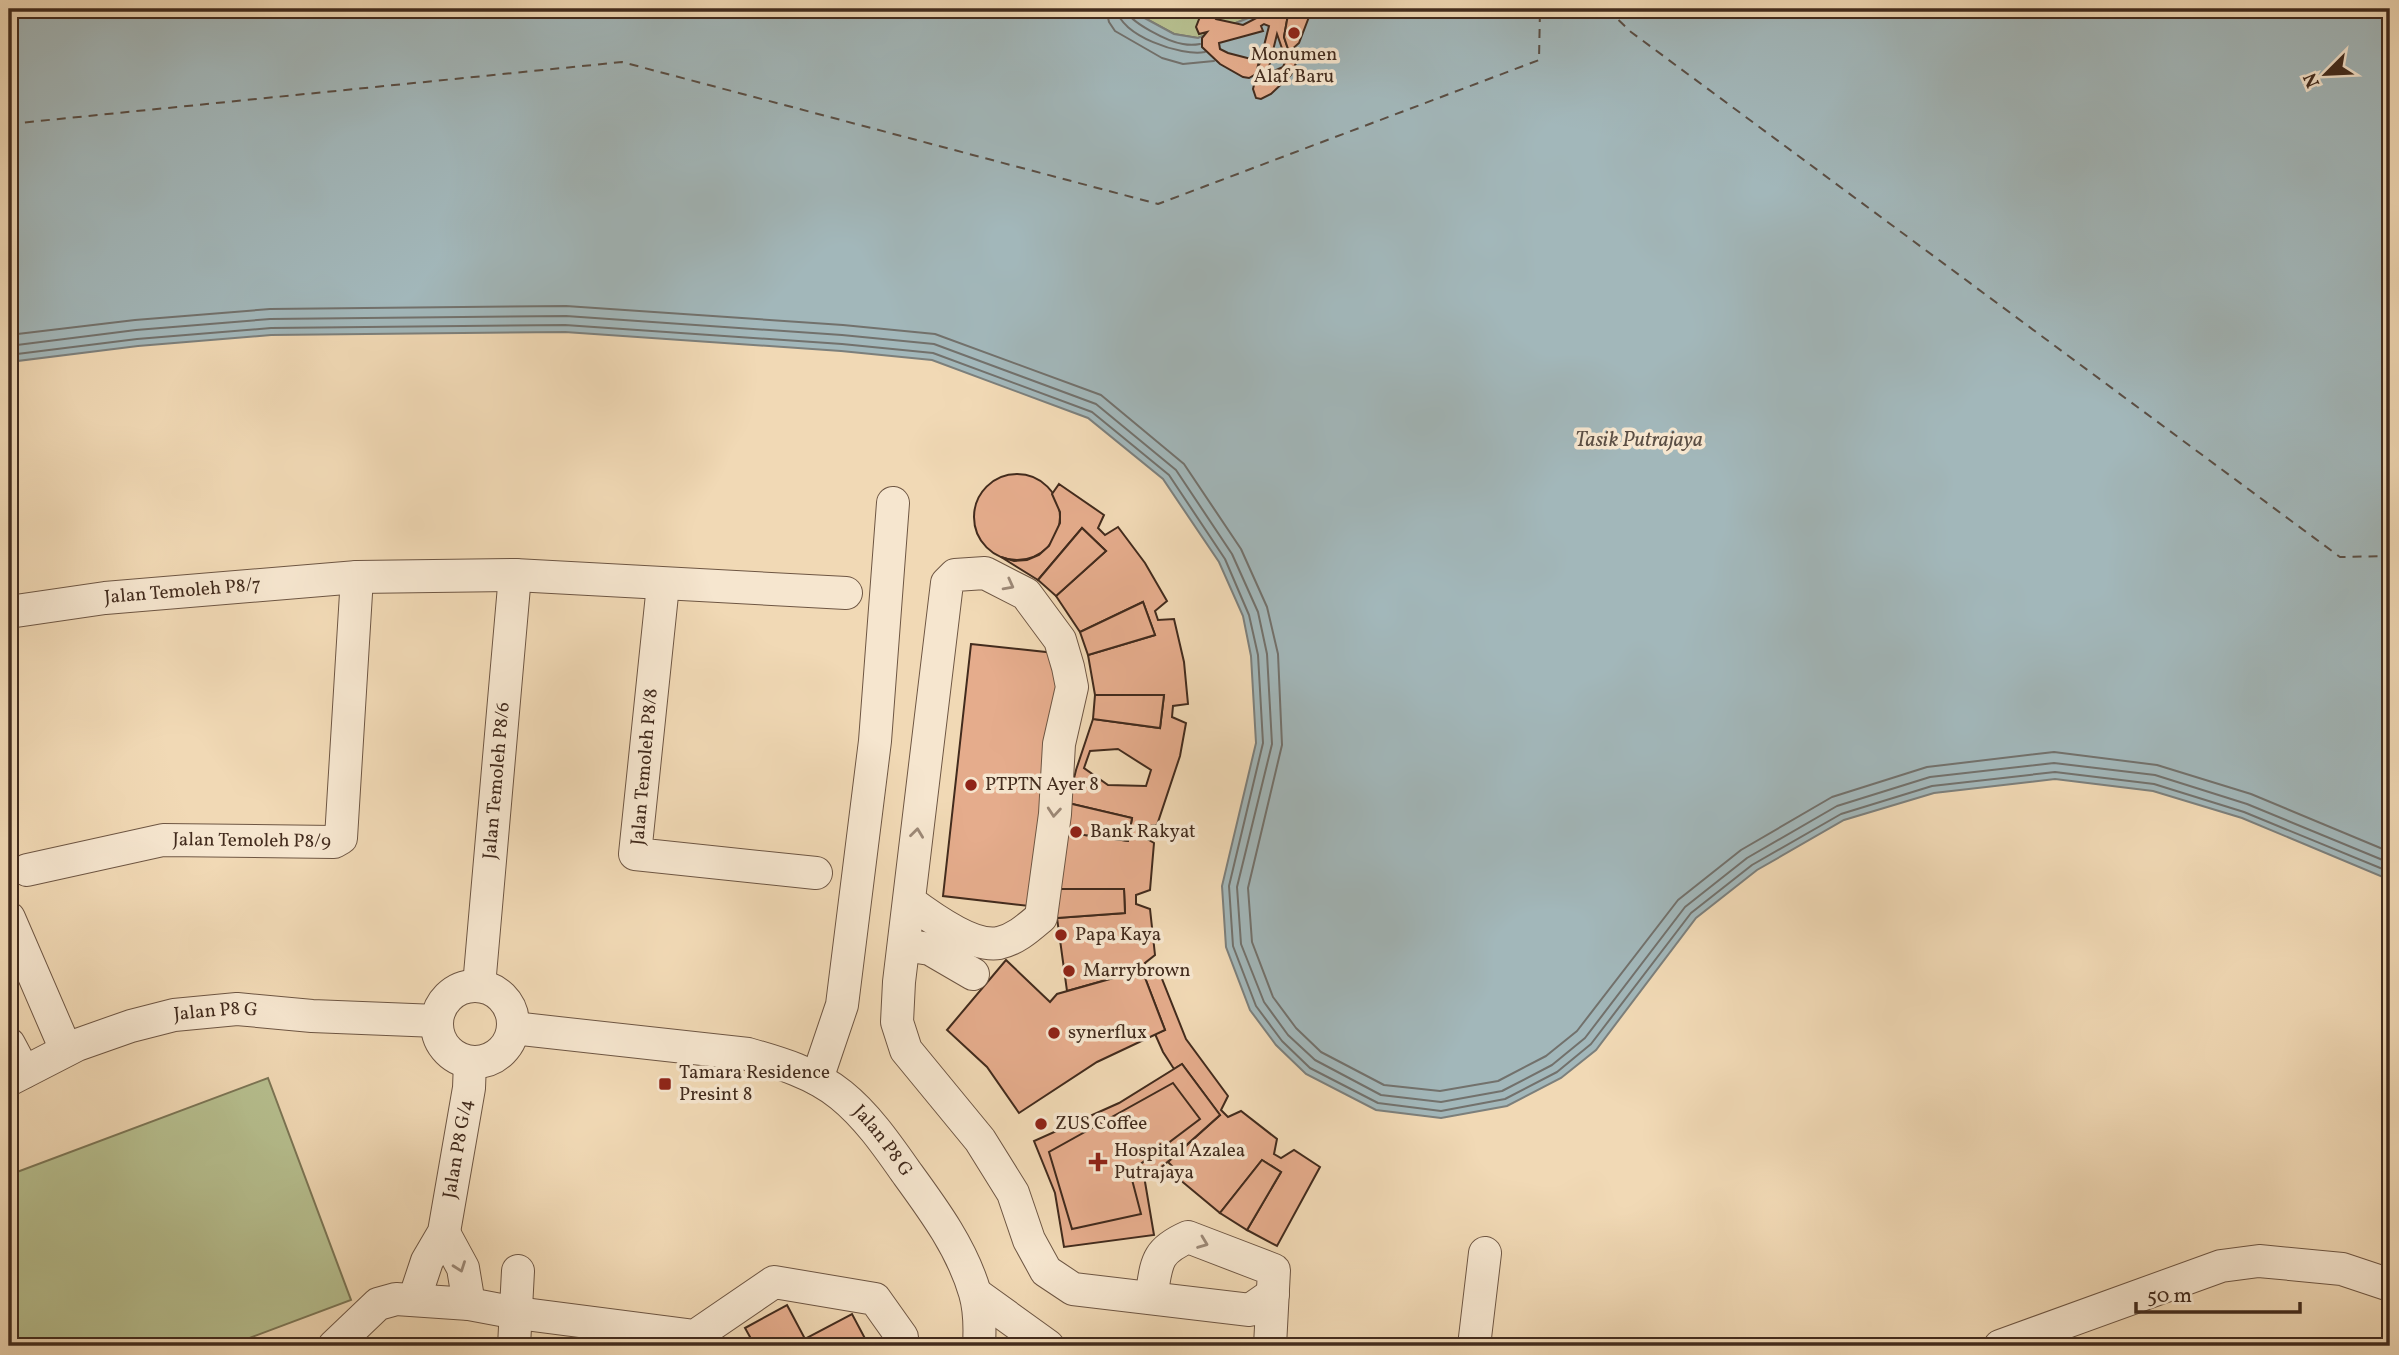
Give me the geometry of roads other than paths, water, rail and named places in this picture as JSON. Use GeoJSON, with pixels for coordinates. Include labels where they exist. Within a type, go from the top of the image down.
{"type":"FeatureCollection","features":[{"type":"Feature","properties":{"kind":"street"},"geometry":{"type":"LineString","coordinates":[[817,1079],[842,1006],[875,741],[893,503]]}},
{"type":"Feature","properties":{"kind":"street"},"geometry":{"type":"LineString","coordinates":[[909,901],[963,936],[996,943],[1021,935],[1041,917],[1055,814],[1059,744],[1072,687],[1060,640],[1026,594],[985,573],[955,575],[947,583],[902,956],[897,1022],[906,1050],[980,1140],[1013,1193],[1029,1240],[1046,1271],[1073,1289],[1151,1298],[1261,1302]]}},
{"type":"Feature","properties":{"kind":"street","name":"Jalan Temoleh P8/7"},"geometry":{"type":"LineString","coordinates":[[9,612],[105,598],[357,577],[515,575],[846,593]]}},
{"type":"Feature","properties":{"kind":"street","name":"Jalan Temoleh P8/6"},"geometry":{"type":"LineString","coordinates":[[479,986],[515,575]]}},
{"type":"Feature","properties":{"kind":"street","name":"Jalan Temoleh P8/9"},"geometry":{"type":"LineString","coordinates":[[27,870],[163,840],[334,842],[341,838],[357,577]]}},
{"type":"Feature","properties":{"kind":"street","name":"Jalan Temoleh P8/8"},"geometry":{"type":"LineString","coordinates":[[663,585],[635,854],[816,873]]}},
{"type":"Feature","properties":{"kind":"street"},"geometry":{"type":"LineString","coordinates":[[875,741],[927,746]]}},
{"type":"Feature","properties":{"kind":"street"},"geometry":{"type":"LineString","coordinates":[[9,918],[66,1050]]}},
{"type":"Feature","properties":{"kind":"street"},"geometry":{"type":"LineString","coordinates":[[902,956],[930,949],[970,981]]}},
{"type":"Feature","properties":{"kind":"street"},"geometry":{"type":"LineString","coordinates":[[479,986],[494,991],[505,1000],[512,1013],[513,1028],[509,1043],[499,1054],[485,1061],[470,1062],[450,1052],[443,1043],[437,1021],[442,1006],[451,995],[464,988],[479,986]]}},
{"type":"Feature","properties":{"kind":"street","name":"Jalan P8 G"},"geometry":{"type":"LineString","coordinates":[[16,1076],[66,1050],[131,1026],[174,1015],[237,1009],[312,1016],[437,1021]]}},
{"type":"Feature","properties":{"kind":"street","name":"Jalan P8 G"},"geometry":{"type":"LineString","coordinates":[[513,1028],[748,1054],[817,1079],[840,1094],[866,1118],[939,1219],[976,1294],[980,1324],[979,1346]]}},
{"type":"Feature","properties":{"kind":"street"},"geometry":{"type":"LineString","coordinates":[[9,1044],[16,1076]]}},
{"type":"Feature","properties":{"kind":"street","name":"Jalan P8 G/4"},"geometry":{"type":"LineString","coordinates":[[444,1233],[470,1062]]}},
{"type":"Feature","properties":{"kind":"street"},"geometry":{"type":"LineString","coordinates":[[414,1300],[427,1261],[444,1233]]}},
{"type":"Feature","properties":{"kind":"street"},"geometry":{"type":"LineString","coordinates":[[444,1233],[463,1268],[469,1304]]}},
{"type":"Feature","properties":{"kind":"street"},"geometry":{"type":"LineString","coordinates":[[1151,1298],[1158,1261],[1169,1246],[1188,1237],[1274,1270],[1261,1302],[1260,1320],[1270,1344]]}},
{"type":"Feature","properties":{"kind":"street"},"geometry":{"type":"LineString","coordinates":[[1474,1346],[1485,1253]]}},
{"type":"Feature","properties":{"kind":"street"},"geometry":{"type":"LineString","coordinates":[[2000,1346],[2221,1266],[2259,1261],[2342,1269],[2390,1285]]}},
{"type":"Feature","properties":{"kind":"street"},"geometry":{"type":"LineString","coordinates":[[514,1346],[518,1271]]}},
{"type":"Feature","properties":{"kind":"street"},"geometry":{"type":"LineString","coordinates":[[334,1346],[378,1304],[396,1299],[469,1304],[694,1341],[774,1282],[875,1299],[902,1337],[902,1346]]}},
{"type":"Feature","properties":{"kind":"street"},"geometry":{"type":"LineString","coordinates":[[976,1294],[1048,1346]]}},
{"type":"Feature","properties":{"kind":"water","name":"Tasik Putrajaya"},"geometry":{"type":"Polygon","coordinates":[[[9,9],[1128,9],[1174,34],[1198,38],[1271,9],[2390,9],[2390,880],[2242,818],[2153,791],[2055,779],[1934,793],[1844,820],[1757,870],[1696,918],[1596,1050],[1561,1078],[1507,1106],[1441,1118],[1376,1110],[1306,1074],[1276,1045],[1250,1010],[1226,947],[1222,886],[1256,743],[1251,656],[1243,616],[1219,562],[1163,479],[1088,418],[932,360],[565,332],[271,335],[138,346],[9,362],[9,9]]]}},
{"type":"Feature","properties":{"kind":"place","name":"Monumen Alaf Baru"},"geometry":{"type":"Point","coordinates":[1294,33]}},
{"type":"Feature","properties":{"kind":"place","name":"PTPTN Ayer 8"},"geometry":{"type":"Point","coordinates":[971,785]}},
{"type":"Feature","properties":{"kind":"place","name":"Bank Rakyat"},"geometry":{"type":"Point","coordinates":[1076,832]}},
{"type":"Feature","properties":{"kind":"place","name":"Papa Kaya"},"geometry":{"type":"Point","coordinates":[1061,935]}},
{"type":"Feature","properties":{"kind":"place","name":"Marrybrown"},"geometry":{"type":"Point","coordinates":[1069,971]}},
{"type":"Feature","properties":{"kind":"place","name":"synerflux"},"geometry":{"type":"Point","coordinates":[1054,1033]}},
{"type":"Feature","properties":{"kind":"place","name":"Tamara Residence Presint 8"},"geometry":{"type":"Point","coordinates":[665,1084]}},
{"type":"Feature","properties":{"kind":"place","name":"ZUS Coffee"},"geometry":{"type":"Point","coordinates":[1041,1124]}},
{"type":"Feature","properties":{"kind":"place","name":"Hospital Azalea Putrajaya"},"geometry":{"type":"Point","coordinates":[1098,1162]}}]}
